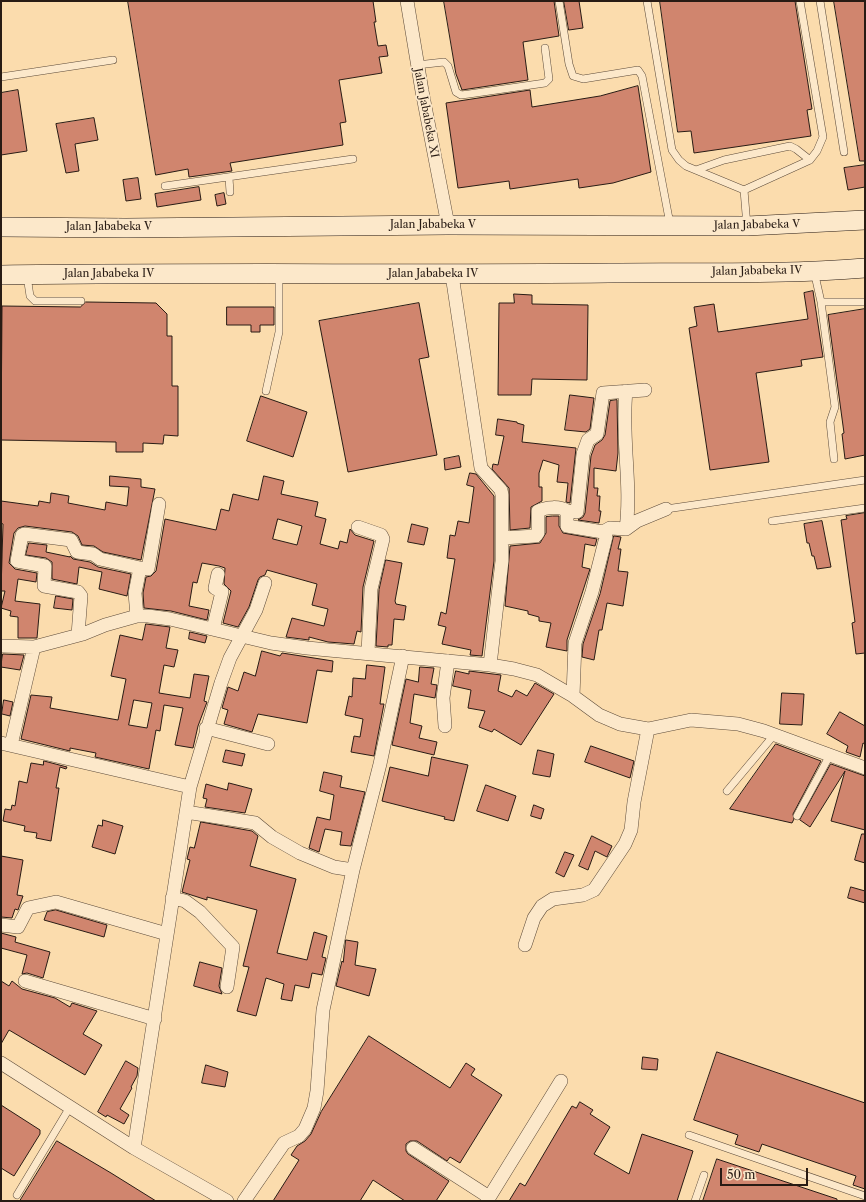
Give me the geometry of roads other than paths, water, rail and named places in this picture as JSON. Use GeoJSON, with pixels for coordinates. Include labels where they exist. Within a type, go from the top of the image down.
{"type":"FeatureCollection","features":[{"type":"Feature","properties":{"kind":"street","name":"Jalan Jababeka XI"},"geometry":{"type":"LineString","coordinates":[[407,1],[417,65],[448,225]]}},
{"type":"Feature","properties":{"kind":"street","name":"Jalan Jababeka V"},"geometry":{"type":"LineString","coordinates":[[1,227],[126,228],[448,225],[747,226],[865,220]]}},
{"type":"Feature","properties":{"kind":"street","name":"Jalan Jababeka IV"},"geometry":{"type":"LineString","coordinates":[[1,275],[279,272],[452,275],[865,268]]}},
{"type":"Feature","properties":{"kind":"street"},"geometry":{"type":"LineString","coordinates":[[452,275],[482,468],[502,492],[502,561],[490,665]]}},
{"type":"Feature","properties":{"kind":"street"},"geometry":{"type":"LineString","coordinates":[[502,538],[536,536],[538,533],[538,511],[542,509],[562,508],[567,512],[577,512],[583,454],[588,440],[597,434],[603,393],[645,390]]}},
{"type":"Feature","properties":{"kind":"street"},"geometry":{"type":"LineString","coordinates":[[626,391],[624,437],[629,485],[626,529]]}},
{"type":"Feature","properties":{"kind":"street"},"geometry":{"type":"LineString","coordinates":[[78,635],[81,596],[78,592],[44,586],[45,566],[17,561],[22,535],[71,540],[77,552],[93,554],[100,559],[148,569],[159,504]]}},
{"type":"Feature","properties":{"kind":"street"},"geometry":{"type":"LineString","coordinates":[[567,512],[567,526],[603,532],[610,528],[626,529],[637,521],[666,509]]}},
{"type":"Feature","properties":{"kind":"street"},"geometry":{"type":"LineString","coordinates":[[358,527],[381,535],[383,539],[371,589],[368,653]]}},
{"type":"Feature","properties":{"kind":"street"},"geometry":{"type":"LineString","coordinates":[[573,696],[575,643],[601,557],[606,537],[603,532]]}},
{"type":"Feature","properties":{"kind":"street"},"geometry":{"type":"LineString","coordinates":[[137,616],[135,593],[140,568]]}},
{"type":"Feature","properties":{"kind":"street"},"geometry":{"type":"LineString","coordinates":[[213,629],[222,592],[215,588],[218,574]]}},
{"type":"Feature","properties":{"kind":"street"},"geometry":{"type":"LineString","coordinates":[[134,1148],[190,787],[206,728],[230,658],[256,610],[265,583]]}},
{"type":"Feature","properties":{"kind":"street"},"geometry":{"type":"LineString","coordinates":[[1,646],[34,647],[137,616],[170,619],[270,643],[307,648],[490,665],[514,669],[537,675],[573,696],[598,715],[610,721],[634,727],[648,728],[691,720],[738,724],[830,754],[865,768]]}},
{"type":"Feature","properties":{"kind":"street"},"geometry":{"type":"LineString","coordinates":[[34,647],[6,744],[190,787]]}},
{"type":"Feature","properties":{"kind":"street"},"geometry":{"type":"LineString","coordinates":[[244,1201],[284,1143],[299,1136],[305,1129],[314,1108],[317,1091],[323,1010],[353,870],[380,764],[403,656]]}},
{"type":"Feature","properties":{"kind":"street"},"geometry":{"type":"LineString","coordinates":[[445,726],[443,698],[448,661]]}},
{"type":"Feature","properties":{"kind":"street"},"geometry":{"type":"LineString","coordinates":[[206,728],[268,744]]}},
{"type":"Feature","properties":{"kind":"street"},"geometry":{"type":"LineString","coordinates":[[525,945],[534,918],[542,906],[553,899],[588,894],[594,890],[625,844],[631,830],[634,802],[648,728]]}},
{"type":"Feature","properties":{"kind":"street"},"geometry":{"type":"LineString","coordinates":[[186,812],[255,823],[272,837],[300,853],[334,867],[353,870]]}},
{"type":"Feature","properties":{"kind":"street"},"geometry":{"type":"LineString","coordinates":[[172,898],[185,901],[200,912],[232,947],[227,987]]}},
{"type":"Feature","properties":{"kind":"street"},"geometry":{"type":"LineString","coordinates":[[1,925],[18,927],[28,908],[56,902],[167,934]]}},
{"type":"Feature","properties":{"kind":"street"},"geometry":{"type":"LineString","coordinates":[[25,981],[155,1019]]}},
{"type":"Feature","properties":{"kind":"street"},"geometry":{"type":"LineString","coordinates":[[1,1063],[134,1148],[227,1201]]}},
{"type":"Feature","properties":{"kind":"street"},"geometry":{"type":"LineString","coordinates":[[413,1148],[488,1199],[561,1081]]}},
{"type":"Feature","properties":{"kind":"lane"},"geometry":{"type":"LineString","coordinates":[[559,1],[572,76],[578,79],[583,79],[638,70],[642,76],[670,225]]}},
{"type":"Feature","properties":{"kind":"lane"},"geometry":{"type":"LineString","coordinates":[[647,1],[672,150],[679,160],[696,170],[744,190],[810,160],[817,151],[822,137],[800,1]]}},
{"type":"Feature","properties":{"kind":"lane"},"geometry":{"type":"LineString","coordinates":[[820,1],[844,152]]}},
{"type":"Feature","properties":{"kind":"lane"},"geometry":{"type":"LineString","coordinates":[[417,65],[446,63],[454,90],[458,94],[465,94],[545,83],[549,79],[545,48]]}},
{"type":"Feature","properties":{"kind":"lane"},"geometry":{"type":"LineString","coordinates":[[1,76],[113,60]]}},
{"type":"Feature","properties":{"kind":"lane"},"geometry":{"type":"LineString","coordinates":[[696,170],[724,160],[790,146],[810,160]]}},
{"type":"Feature","properties":{"kind":"lane"},"geometry":{"type":"LineString","coordinates":[[165,186],[353,159]]}},
{"type":"Feature","properties":{"kind":"lane"},"geometry":{"type":"LineString","coordinates":[[229,178],[230,192]]}},
{"type":"Feature","properties":{"kind":"lane"},"geometry":{"type":"LineString","coordinates":[[744,190],[747,226]]}},
{"type":"Feature","properties":{"kind":"lane"},"geometry":{"type":"LineString","coordinates":[[814,270],[821,302],[835,408],[830,422],[834,459]]}},
{"type":"Feature","properties":{"kind":"lane"},"geometry":{"type":"LineString","coordinates":[[266,391],[279,332],[279,272]]}},
{"type":"Feature","properties":{"kind":"lane"},"geometry":{"type":"LineString","coordinates":[[27,275],[30,296],[35,301],[81,301]]}},
{"type":"Feature","properties":{"kind":"lane"},"geometry":{"type":"LineString","coordinates":[[821,302],[865,302]]}},
{"type":"Feature","properties":{"kind":"lane"},"geometry":{"type":"LineString","coordinates":[[666,509],[865,480]]}},
{"type":"Feature","properties":{"kind":"lane"},"geometry":{"type":"LineString","coordinates":[[772,522],[865,508]]}},
{"type":"Feature","properties":{"kind":"lane"},"geometry":{"type":"LineString","coordinates":[[727,790],[774,735]]}},
{"type":"Feature","properties":{"kind":"lane"},"geometry":{"type":"LineString","coordinates":[[797,816],[830,754]]}},
{"type":"Feature","properties":{"kind":"lane"},"geometry":{"type":"LineString","coordinates":[[17,1195],[70,1107]]}},
{"type":"Feature","properties":{"kind":"lane"},"geometry":{"type":"LineString","coordinates":[[689,1135],[865,1196]]}},
{"type":"Feature","properties":{"kind":"lane"},"geometry":{"type":"LineString","coordinates":[[695,1201],[704,1175]]}}]}
